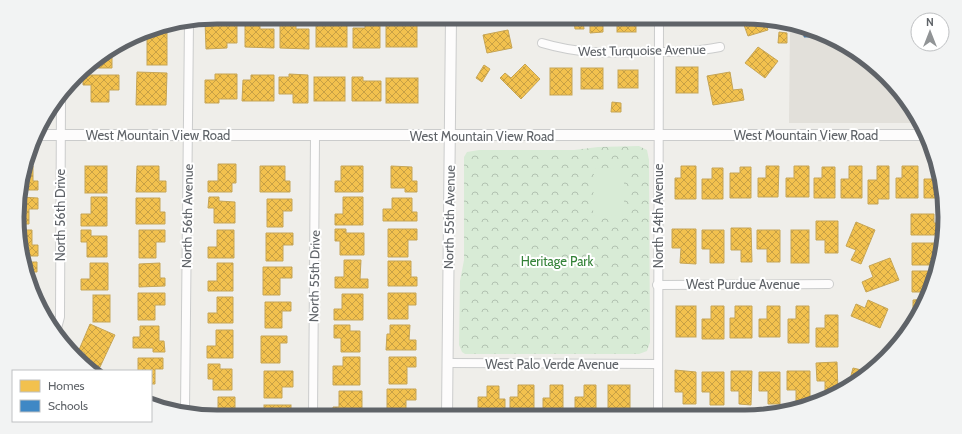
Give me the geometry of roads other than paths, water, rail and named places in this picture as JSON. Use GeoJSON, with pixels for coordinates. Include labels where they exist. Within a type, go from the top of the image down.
{"type":"FeatureCollection","features":[{"type":"Feature","properties":{"kind":"street","name":"North 55th Avenue"},"geometry":{"type":"LineString","coordinates":[[446,410],[451,24]]}},
{"type":"Feature","properties":{"kind":"street","name":"North 54th Avenue"},"geometry":{"type":"LineString","coordinates":[[658,410],[657,284],[659,24]]}},
{"type":"Feature","properties":{"kind":"street","name":"North 56th Avenue"},"geometry":{"type":"LineString","coordinates":[[185,407],[189,26]]}},
{"type":"Feature","properties":{"kind":"street","name":"West Turquoise Avenue"},"geometry":{"type":"LineString","coordinates":[[542,43],[567,50],[590,53],[696,52],[720,47]]}},
{"type":"Feature","properties":{"kind":"street","name":"North 56th Drive"},"geometry":{"type":"LineString","coordinates":[[58,325],[60,317],[61,105]]}},
{"type":"Feature","properties":{"kind":"street","name":"West Mountain View Road"},"geometry":{"type":"LineString","coordinates":[[43,135],[919,135]]}},
{"type":"Feature","properties":{"kind":"street","name":"North 55th Drive"},"geometry":{"type":"LineString","coordinates":[[312,410],[315,136]]}},
{"type":"Feature","properties":{"kind":"street","name":"West Purdue Avenue"},"geometry":{"type":"LineString","coordinates":[[657,284],[829,284]]}},
{"type":"Feature","properties":{"kind":"street","name":"West Palo Verde Avenue"},"geometry":{"type":"LineString","coordinates":[[447,364],[658,364]]}},
{"type":"Feature","properties":{"kind":"park label","name":"Heritage Park"},"geometry":{"type":"Point","coordinates":[557,261]}}]}
